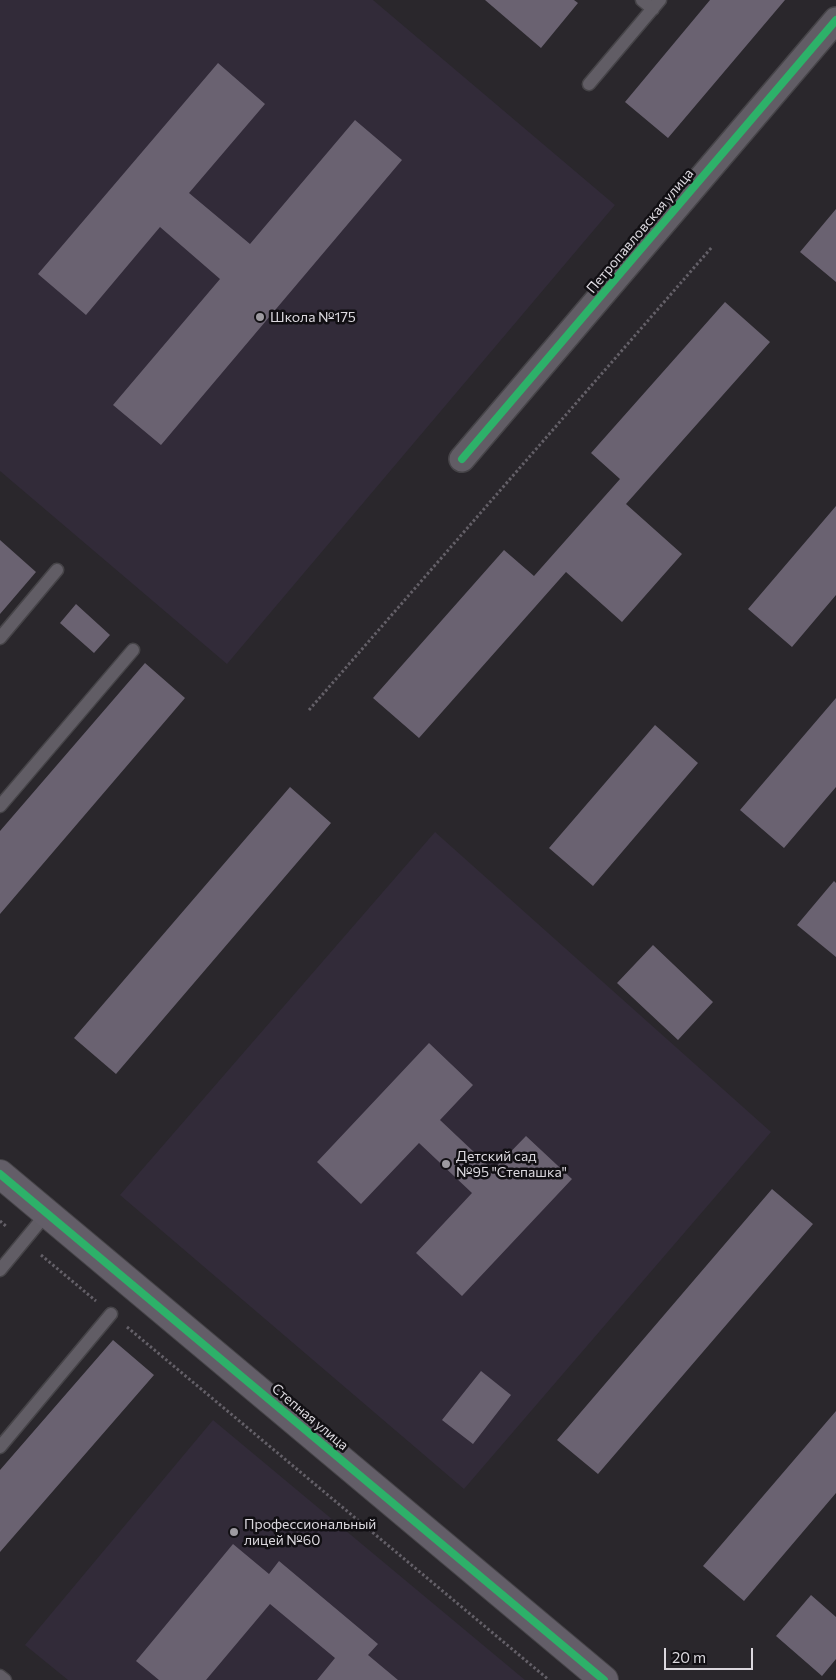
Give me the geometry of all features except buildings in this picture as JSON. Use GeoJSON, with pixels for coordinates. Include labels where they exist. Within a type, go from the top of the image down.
{"type":"FeatureCollection","features":[{"type":"Feature","properties":{"kind":"street","name":"Петропавловская улица"},"geometry":{"type":"LineString","coordinates":[[462,459],[836,20]]}},
{"type":"Feature","properties":{"kind":"street","name":"Степная улица"},"geometry":{"type":"LineString","coordinates":[[0,1174],[604,1680]]}},
{"type":"Feature","properties":{"kind":"lane"},"geometry":{"type":"LineString","coordinates":[[589,84],[656,4],[642,0]]}},
{"type":"Feature","properties":{"kind":"lane"},"geometry":{"type":"LineString","coordinates":[[0,638],[57,570]]}},
{"type":"Feature","properties":{"kind":"lane"},"geometry":{"type":"LineString","coordinates":[[0,806],[133,650]]}},
{"type":"Feature","properties":{"kind":"lane"},"geometry":{"type":"LineString","coordinates":[[0,1270],[47,1213]]}},
{"type":"Feature","properties":{"kind":"lane"},"geometry":{"type":"LineString","coordinates":[[0,1447],[111,1314]]}},
{"type":"Feature","properties":{"kind":"lane"},"geometry":{"type":"LineString","coordinates":[[0,1676],[5,1680]]}},
{"type":"Feature","properties":{"kind":"path"},"geometry":{"type":"LineString","coordinates":[[309,710],[712,247]]}},
{"type":"Feature","properties":{"kind":"path"},"geometry":{"type":"LineString","coordinates":[[0,1221],[549,1680]]}},
{"type":"Feature","properties":{"kind":"shaded area","name":"Школа №175"},"geometry":{"type":"Polygon","coordinates":[[[0,0],[373,0],[615,205],[227,664],[0,471],[0,0]]]}},
{"type":"Feature","properties":{"kind":"shaded area","name":"Детский сад №95 \"Степашка\""},"geometry":{"type":"Polygon","coordinates":[[[435,832],[771,1132],[464,1489],[120,1195],[435,832]]]}},
{"type":"Feature","properties":{"kind":"shaded area","name":"Профессиональный лицей №60"},"geometry":{"type":"Polygon","coordinates":[[[213,1420],[525,1680],[68,1680],[25,1645],[213,1420]]]}},
{"type":"Feature","properties":{"kind":"cycle path"},"geometry":{"type":"LineString","coordinates":[[462,459],[836,20]]}},
{"type":"Feature","properties":{"kind":"cycle path"},"geometry":{"type":"LineString","coordinates":[[0,1174],[604,1680]]}},
{"type":"Feature","properties":{"kind":"place","name":"Школа №175"},"geometry":{"type":"Point","coordinates":[260,317]}},
{"type":"Feature","properties":{"kind":"place","name":"Детский сад №95 \"Степашка\""},"geometry":{"type":"Point","coordinates":[446,1164]}},
{"type":"Feature","properties":{"kind":"place","name":"Профессиональный лицей №60"},"geometry":{"type":"Point","coordinates":[234,1532]}}]}
